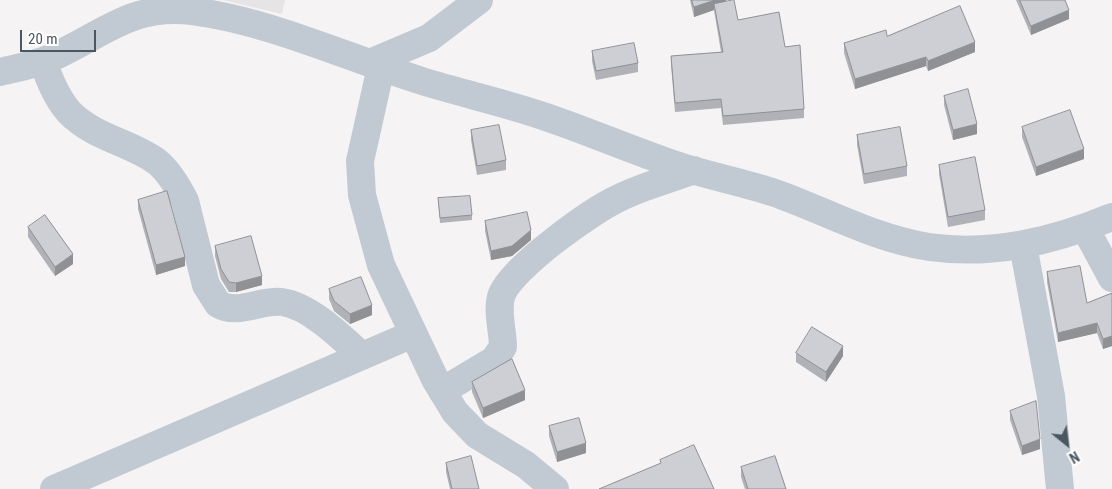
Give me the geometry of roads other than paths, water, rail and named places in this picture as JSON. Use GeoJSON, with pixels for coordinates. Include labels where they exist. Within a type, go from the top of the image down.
{"type":"FeatureCollection","features":[{"type":"Feature","properties":{"kind":"street"},"geometry":{"type":"LineString","coordinates":[[376,65],[429,38],[479,0]]}},
{"type":"Feature","properties":{"kind":"street"},"geometry":{"type":"LineString","coordinates":[[0,72],[43,61],[124,10],[192,11],[271,30],[376,65],[545,117],[694,170],[773,192],[881,236],[928,247],[962,250],[1042,242],[1112,217]]}},
{"type":"Feature","properties":{"kind":"street"},"geometry":{"type":"LineString","coordinates":[[43,61],[58,97],[70,112],[88,127],[156,162],[175,183],[185,201],[206,285],[218,304],[233,309],[266,302],[282,302],[292,305],[330,327],[362,356]]}},
{"type":"Feature","properties":{"kind":"street"},"geometry":{"type":"LineString","coordinates":[[376,65],[360,161],[362,195],[381,265],[413,334],[455,412],[477,436],[526,464],[555,489]]}},
{"type":"Feature","properties":{"kind":"street"},"geometry":{"type":"LineString","coordinates":[[442,391],[494,360],[500,353],[503,347],[500,305],[502,294],[528,263],[596,212],[620,197],[694,170]]}},
{"type":"Feature","properties":{"kind":"street"},"geometry":{"type":"LineString","coordinates":[[1085,228],[1112,278]]}},
{"type":"Feature","properties":{"kind":"street"},"geometry":{"type":"LineString","coordinates":[[1023,245],[1051,396],[1060,489]]}},
{"type":"Feature","properties":{"kind":"street"},"geometry":{"type":"LineString","coordinates":[[54,489],[413,334]]}}]}
